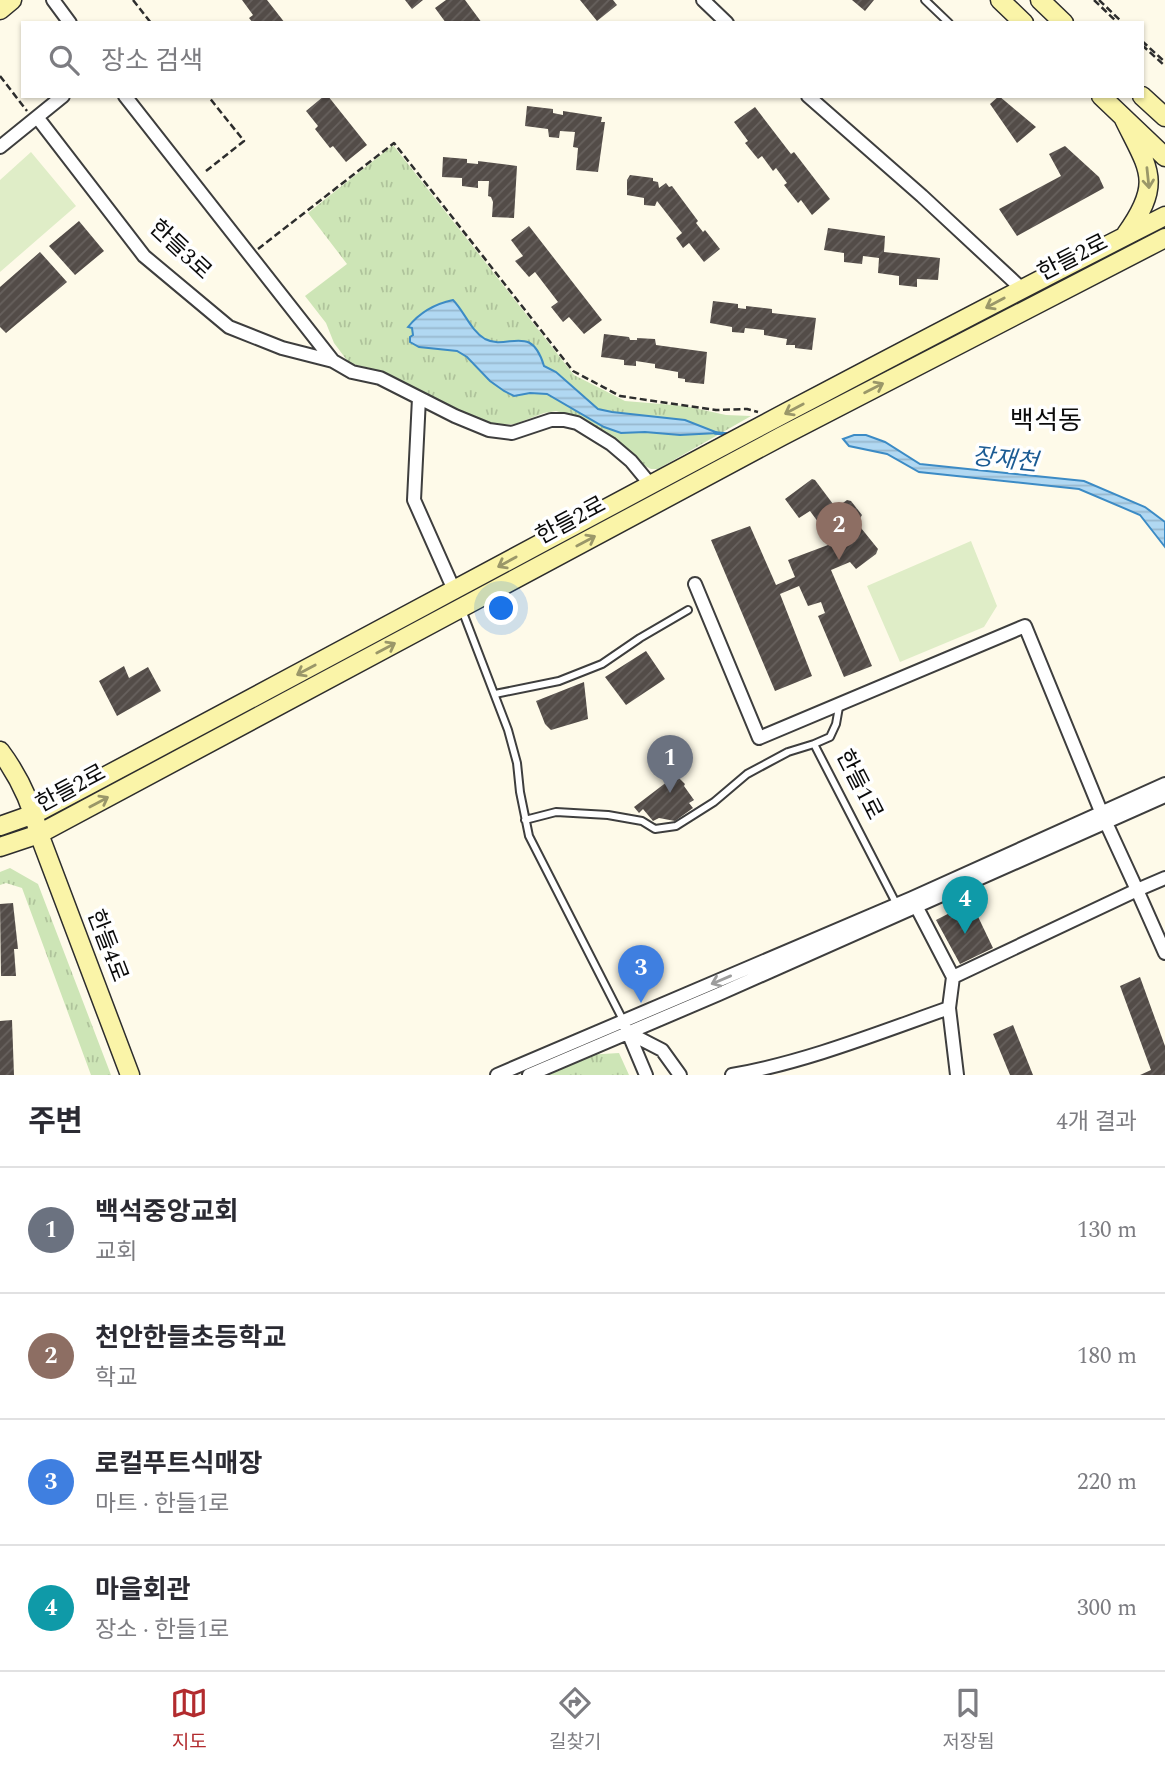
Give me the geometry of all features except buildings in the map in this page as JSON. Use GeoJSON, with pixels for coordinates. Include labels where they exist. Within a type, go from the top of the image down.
{"type":"FeatureCollection","features":[{"type":"Feature","properties":{"kind":"street"},"geometry":{"type":"LineString","coordinates":[[0,10],[12,0]]}},
{"type":"Feature","properties":{"kind":"street"},"geometry":{"type":"LineString","coordinates":[[53,0],[69,21]]}},
{"type":"Feature","properties":{"kind":"street"},"geometry":{"type":"LineString","coordinates":[[703,0],[716,5],[726,21]]}},
{"type":"Feature","properties":{"kind":"street"},"geometry":{"type":"LineString","coordinates":[[1000,0],[1022,21]]}},
{"type":"Feature","properties":{"kind":"street"},"geometry":{"type":"LineString","coordinates":[[1040,0],[1062,21]]}},
{"type":"Feature","properties":{"kind":"street"},"geometry":{"type":"LineString","coordinates":[[0,147],[60,98]]}},
{"type":"Feature","properties":{"kind":"street","name":"한들3로"},"geometry":{"type":"LineString","coordinates":[[127,98],[333,361]]}},
{"type":"Feature","properties":{"kind":"street","name":"한들2로"},"geometry":{"type":"LineString","coordinates":[[810,98],[922,195],[1022,289]]}},
{"type":"Feature","properties":{"kind":"street"},"geometry":{"type":"LineString","coordinates":[[1103,98],[1165,157]]}},
{"type":"Feature","properties":{"kind":"street"},"geometry":{"type":"LineString","coordinates":[[1144,98],[1165,117]]}},
{"type":"Feature","properties":{"kind":"street"},"geometry":{"type":"LineString","coordinates":[[1123,117],[1147,167],[1150,191],[1141,213],[1123,237]]}},
{"type":"Feature","properties":{"kind":"street","name":"한들3로"},"geometry":{"type":"LineString","coordinates":[[35,118],[144,256],[229,327],[282,348],[333,361],[352,372],[380,378],[489,430],[512,433],[551,421],[577,423],[611,444],[631,461],[650,484]]}},
{"type":"Feature","properties":{"kind":"street","name":"한들2로"},"geometry":{"type":"LineString","coordinates":[[0,826],[34,814],[650,484],[1165,216]]}},
{"type":"Feature","properties":{"kind":"street","name":"한들2로"},"geometry":{"type":"LineString","coordinates":[[0,847],[38,834],[782,436],[1161,242]]}},
{"type":"Feature","properties":{"kind":"street"},"geometry":{"type":"LineString","coordinates":[[419,398],[414,500],[454,590]]}},
{"type":"Feature","properties":{"kind":"street"},"geometry":{"type":"LineString","coordinates":[[695,584],[759,738],[1025,626],[1165,953]]}},
{"type":"Feature","properties":{"kind":"street"},"geometry":{"type":"LineString","coordinates":[[0,751],[9,763],[34,814]]}},
{"type":"Feature","properties":{"kind":"street"},"geometry":{"type":"LineString","coordinates":[[1105,818],[1165,785]]}},
{"type":"Feature","properties":{"kind":"street"},"geometry":{"type":"LineString","coordinates":[[497,1075],[719,994],[1105,818],[1165,796]]}},
{"type":"Feature","properties":{"kind":"street","name":"한들4로"},"geometry":{"type":"LineString","coordinates":[[34,814],[38,834],[130,1075]]}},
{"type":"Feature","properties":{"kind":"street"},"geometry":{"type":"LineString","coordinates":[[953,977],[1165,878]]}},
{"type":"Feature","properties":{"kind":"street"},"geometry":{"type":"LineString","coordinates":[[529,1075],[626,1027],[897,905],[914,903]]}},
{"type":"Feature","properties":{"kind":"street"},"geometry":{"type":"LineString","coordinates":[[914,903],[953,977],[950,1008],[957,1075]]}},
{"type":"Feature","properties":{"kind":"street"},"geometry":{"type":"LineString","coordinates":[[732,1075],[760,1070],[840,1046],[950,1008]]}},
{"type":"Feature","properties":{"kind":"street"},"geometry":{"type":"LineString","coordinates":[[626,1027],[646,1075]]}},
{"type":"Feature","properties":{"kind":"street"},"geometry":{"type":"LineString","coordinates":[[626,1027],[662,1050],[680,1075]]}},
{"type":"Feature","properties":{"kind":"lane"},"geometry":{"type":"LineString","coordinates":[[925,0],[947,21]]}},
{"type":"Feature","properties":{"kind":"lane"},"geometry":{"type":"LineString","coordinates":[[454,590],[495,694],[517,763],[529,836],[606,982],[626,1027]]}},
{"type":"Feature","properties":{"kind":"lane"},"geometry":{"type":"LineString","coordinates":[[495,694],[559,681],[602,664],[688,610]]}},
{"type":"Feature","properties":{"kind":"lane"},"geometry":{"type":"LineString","coordinates":[[814,744],[830,737],[836,724],[839,706]]}},
{"type":"Feature","properties":{"kind":"lane","name":"한들1로"},"geometry":{"type":"LineString","coordinates":[[525,820],[556,812],[608,815],[642,821],[655,830],[676,826],[714,803],[747,774],[788,752],[814,744],[897,905]]}},
{"type":"Feature","properties":{"kind":"path"},"geometry":{"type":"LineString","coordinates":[[133,0],[149,21]]}},
{"type":"Feature","properties":{"kind":"path"},"geometry":{"type":"LineString","coordinates":[[1096,0],[1119,21]]}},
{"type":"Feature","properties":{"kind":"path"},"geometry":{"type":"LineString","coordinates":[[1144,45],[1165,64]]}},
{"type":"Feature","properties":{"kind":"path"},"geometry":{"type":"LineString","coordinates":[[0,76],[35,118]]}},
{"type":"Feature","properties":{"kind":"path"},"geometry":{"type":"LineString","coordinates":[[206,170],[244,141],[210,98]]}},
{"type":"Feature","properties":{"kind":"path"},"geometry":{"type":"LineString","coordinates":[[250,255],[394,143],[573,371],[620,396],[716,410],[755,410],[772,420]]}},
{"type":"Feature","properties":{"kind":"green space"},"geometry":{"type":"Polygon","coordinates":[[[393,145],[574,375],[625,401],[685,406],[726,415],[751,416],[658,469],[651,469],[641,464],[627,448],[579,418],[556,411],[515,424],[499,425],[481,421],[381,371],[349,363],[334,343],[326,323],[305,296],[347,264],[308,213],[393,145]]]}},
{"type":"Feature","properties":{"kind":"green space"},"geometry":{"type":"Polygon","coordinates":[[[31,152],[76,206],[0,272],[0,180],[31,152]]]}},
{"type":"Feature","properties":{"kind":"green space"},"geometry":{"type":"Polygon","coordinates":[[[971,541],[997,606],[984,627],[900,662],[867,586],[971,541]]]}},
{"type":"Feature","properties":{"kind":"green space"},"geometry":{"type":"Polygon","coordinates":[[[10,868],[38,884],[111,1075],[91,1075],[22,888],[6,883],[0,885],[0,872],[10,868]]]}},
{"type":"Feature","properties":{"kind":"green space"},"geometry":{"type":"Polygon","coordinates":[[[619,1053],[629,1075],[540,1075],[586,1055],[619,1053]]]}},
{"type":"Feature","properties":{"kind":"water"},"geometry":{"type":"Polygon","coordinates":[[[453,300],[485,339],[494,342],[526,341],[533,345],[544,366],[556,372],[598,409],[685,420],[718,433],[621,433],[604,427],[547,394],[514,396],[504,391],[457,351],[419,347],[410,342],[413,335],[412,328],[408,327],[417,317],[428,309],[453,300]]]}},
{"type":"Feature","properties":{"kind":"water"},"geometry":{"type":"Polygon","coordinates":[[[866,435],[885,442],[920,464],[1084,481],[1145,507],[1165,522],[1165,547],[1140,515],[1079,489],[919,472],[887,454],[849,446],[843,439],[866,435]]]}},
{"type":"Feature","properties":{"kind":"waterway","name":"장재천"},"geometry":{"type":"LineString","coordinates":[[715,433],[728,434]]}},
{"type":"Feature","properties":{"kind":"place","name":"천안한들초등학교"},"geometry":{"type":"Point","coordinates":[839,560]}},
{"type":"Feature","properties":{"kind":"place","name":"백석중앙교회"},"geometry":{"type":"Point","coordinates":[670,793]}},
{"type":"Feature","properties":{"kind":"place","name":"마을회관"},"geometry":{"type":"Point","coordinates":[965,934]}},
{"type":"Feature","properties":{"kind":"place","name":"로컬푸트식매장"},"geometry":{"type":"Point","coordinates":[641,1003]}},
{"type":"Feature","properties":{"kind":"district","name":"백석동"},"geometry":{"type":"Point","coordinates":[1046,421]}}]}
